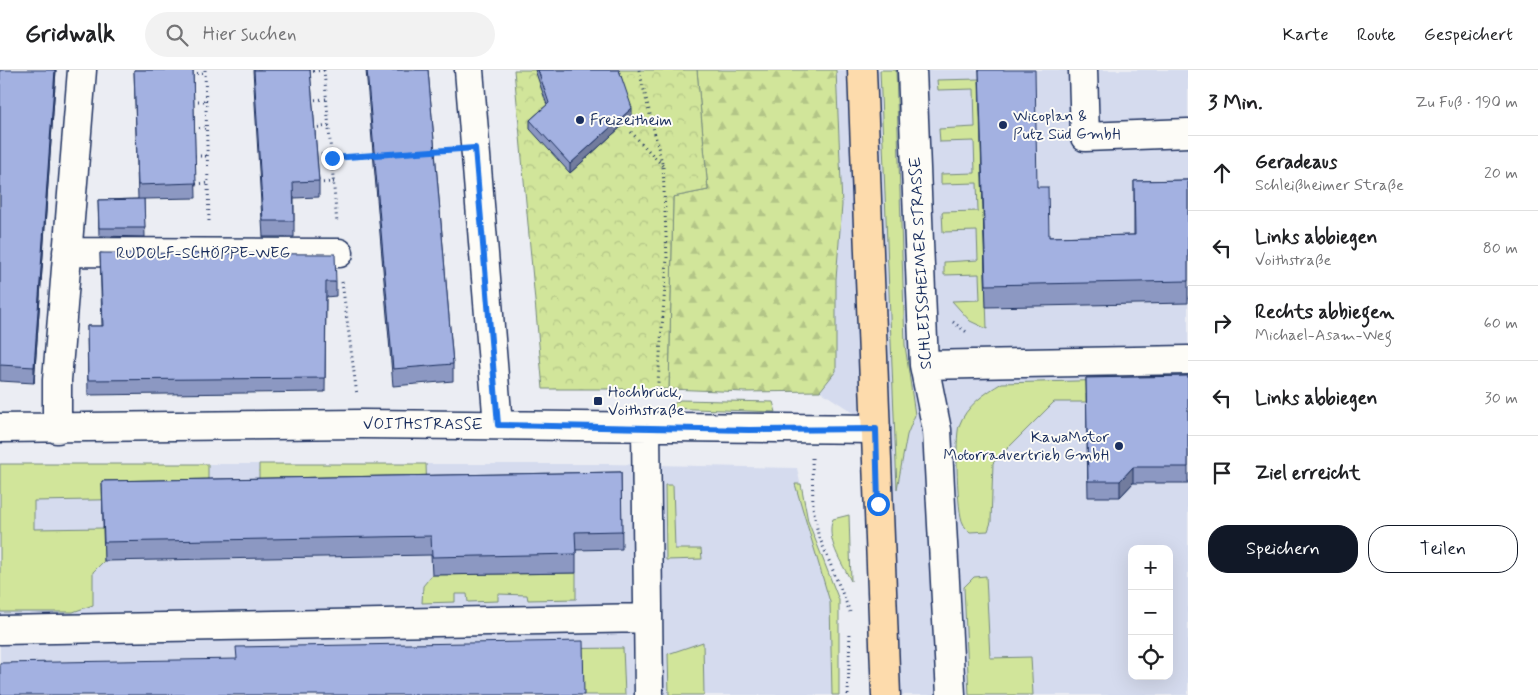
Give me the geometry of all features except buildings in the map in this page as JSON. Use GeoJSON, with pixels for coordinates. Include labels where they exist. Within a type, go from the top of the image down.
{"type":"FeatureCollection","features":[{"type":"Feature","properties":{"kind":"main road"},"geometry":{"type":"LineString","coordinates":[[862,70],[886,695]]}},
{"type":"Feature","properties":{"kind":"street"},"geometry":{"type":"LineString","coordinates":[[57,429],[56,380],[82,70]]}},
{"type":"Feature","properties":{"kind":"street"},"geometry":{"type":"LineString","coordinates":[[469,70],[498,425]]}},
{"type":"Feature","properties":{"kind":"street","name":"SCHLEISSHEIMER STRASSE"},"geometry":{"type":"LineString","coordinates":[[912,70],[924,366],[937,430],[951,695]]}},
{"type":"Feature","properties":{"kind":"street"},"geometry":{"type":"LineString","coordinates":[[1083,70],[1085,137],[1188,133]]}},
{"type":"Feature","properties":{"kind":"street","name":"RUDOLF-SCHÖPPE-WEG"},"geometry":{"type":"LineString","coordinates":[[67,252],[339,253]]}},
{"type":"Feature","properties":{"kind":"street"},"geometry":{"type":"LineString","coordinates":[[924,366],[1188,360]]}},
{"type":"Feature","properties":{"kind":"street","name":"VOITHSTRASSE"},"geometry":{"type":"LineString","coordinates":[[0,428],[57,429],[361,424],[812,430],[876,429]]}},
{"type":"Feature","properties":{"kind":"street"},"geometry":{"type":"LineString","coordinates":[[646,428],[649,695]]}},
{"type":"Feature","properties":{"kind":"street"},"geometry":{"type":"LineString","coordinates":[[0,630],[648,618]]}},
{"type":"Feature","properties":{"kind":"path"},"geometry":{"type":"LineString","coordinates":[[308,72],[324,70]]}},
{"type":"Feature","properties":{"kind":"path"},"geometry":{"type":"LineString","coordinates":[[639,70],[663,167],[666,278],[658,395],[646,428]]}},
{"type":"Feature","properties":{"kind":"path"},"geometry":{"type":"LineString","coordinates":[[192,74],[205,72],[210,253]]}},
{"type":"Feature","properties":{"kind":"path"},"geometry":{"type":"LineString","coordinates":[[310,100],[326,99]]}},
{"type":"Feature","properties":{"kind":"path"},"geometry":{"type":"LineString","coordinates":[[193,101],[206,101]]}},
{"type":"Feature","properties":{"kind":"path"},"geometry":{"type":"LineString","coordinates":[[313,128],[329,126]]}},
{"type":"Feature","properties":{"kind":"path"},"geometry":{"type":"LineString","coordinates":[[194,129],[206,128]]}},
{"type":"Feature","properties":{"kind":"path"},"geometry":{"type":"LineString","coordinates":[[631,132],[663,167]]}},
{"type":"Feature","properties":{"kind":"path"},"geometry":{"type":"LineString","coordinates":[[427,151],[475,148]]}},
{"type":"Feature","properties":{"kind":"path"},"geometry":{"type":"LineString","coordinates":[[316,155],[331,154]]}},
{"type":"Feature","properties":{"kind":"path"},"geometry":{"type":"LineString","coordinates":[[332,158],[380,155]]}},
{"type":"Feature","properties":{"kind":"path"},"geometry":{"type":"LineString","coordinates":[[195,156],[207,156]]}},
{"type":"Feature","properties":{"kind":"path"},"geometry":{"type":"LineString","coordinates":[[318,183],[334,182]]}},
{"type":"Feature","properties":{"kind":"path"},"geometry":{"type":"LineString","coordinates":[[196,184],[208,183]]}},
{"type":"Feature","properties":{"kind":"path"},"geometry":{"type":"LineString","coordinates":[[812,430],[812,508],[818,534],[851,615]]}},
{"type":"Feature","properties":{"kind":"path"},"geometry":{"type":"LineString","coordinates":[[848,695],[851,624]]}},
{"type":"Feature","properties":{"kind":"shaded area"},"geometry":{"type":"Polygon","coordinates":[[[836,70],[1188,70],[1188,695],[885,695],[877,428],[820,391],[836,371],[836,279],[842,204],[836,70]]]}},
{"type":"Feature","properties":{"kind":"shaded area"},"geometry":{"type":"Polygon","coordinates":[[[0,464],[608,464],[797,468],[808,521],[839,600],[839,695],[0,695],[0,464]]]}},
{"type":"Feature","properties":{"kind":"green space"},"geometry":{"type":"Polygon","coordinates":[[[514,70],[697,70],[708,190],[673,197],[669,389],[543,389],[514,70]]]}},
{"type":"Feature","properties":{"kind":"green space"},"geometry":{"type":"Polygon","coordinates":[[[697,70],[836,70],[842,205],[836,279],[836,371],[820,391],[745,392],[669,389],[673,197],[708,190],[697,70]]]}},
{"type":"Feature","properties":{"kind":"green space"},"geometry":{"type":"Polygon","coordinates":[[[880,70],[896,70],[905,345],[915,415],[907,435],[897,489],[880,70]]]}},
{"type":"Feature","properties":{"kind":"green space"},"geometry":{"type":"Polygon","coordinates":[[[979,79],[987,329],[970,321],[952,301],[980,300],[979,274],[944,275],[944,262],[978,260],[977,231],[943,232],[942,212],[978,211],[977,183],[941,184],[941,174],[975,173],[974,141],[940,142],[939,129],[975,127],[974,89],[938,90],[937,80],[979,79]]]}},
{"type":"Feature","properties":{"kind":"green space"},"geometry":{"type":"Polygon","coordinates":[[[1188,378],[1086,394],[1086,402],[1054,402],[993,463],[991,522],[988,531],[970,532],[964,526],[959,506],[957,475],[959,426],[971,406],[989,391],[1002,383],[1188,378]]]}},
{"type":"Feature","properties":{"kind":"green space"},"geometry":{"type":"Polygon","coordinates":[[[680,400],[773,402],[776,412],[667,408],[680,400]]]}},
{"type":"Feature","properties":{"kind":"green space"},"geometry":{"type":"Polygon","coordinates":[[[0,464],[208,464],[208,498],[34,501],[34,529],[103,528],[104,561],[93,572],[93,605],[73,612],[0,612],[0,464]]]}},
{"type":"Feature","properties":{"kind":"green space"},"geometry":{"type":"Polygon","coordinates":[[[259,464],[426,464],[427,494],[259,497],[259,464]]]}},
{"type":"Feature","properties":{"kind":"green space"},"geometry":{"type":"Polygon","coordinates":[[[795,484],[801,484],[808,521],[839,600],[839,695],[832,695],[830,602],[795,484]]]}},
{"type":"Feature","properties":{"kind":"green space"},"geometry":{"type":"Polygon","coordinates":[[[665,485],[673,485],[675,549],[701,549],[702,559],[666,560],[665,485]]]}},
{"type":"Feature","properties":{"kind":"green space"},"geometry":{"type":"Polygon","coordinates":[[[849,515],[851,581],[839,559],[831,535],[833,519],[849,515]]]}},
{"type":"Feature","properties":{"kind":"green space"},"geometry":{"type":"Polygon","coordinates":[[[576,573],[576,599],[528,600],[527,595],[498,594],[498,601],[468,602],[467,594],[455,594],[455,602],[422,603],[423,586],[432,575],[576,573]]]}},
{"type":"Feature","properties":{"kind":"green space"},"geometry":{"type":"Polygon","coordinates":[[[986,576],[990,658],[1031,657],[1033,695],[969,695],[964,587],[974,577],[986,576]]]}},
{"type":"Feature","properties":{"kind":"green space"},"geometry":{"type":"Polygon","coordinates":[[[703,642],[704,695],[669,695],[668,654],[703,642]]]}},
{"type":"Feature","properties":{"kind":"green space"},"geometry":{"type":"Polygon","coordinates":[[[623,648],[625,695],[584,695],[450,650],[623,648]]]}},
{"type":"Feature","properties":{"kind":"place","name":"Freizeitheim"},"geometry":{"type":"Point","coordinates":[580,120]}},
{"type":"Feature","properties":{"kind":"place","name":"Wicoplan & Putz Süd GmbH"},"geometry":{"type":"Point","coordinates":[1003,125]}},
{"type":"Feature","properties":{"kind":"place","name":"Hochbrück, Voithstraße"},"geometry":{"type":"Point","coordinates":[598,401]}},
{"type":"Feature","properties":{"kind":"place","name":"KawaMotor Motorradvertrieb GmbH"},"geometry":{"type":"Point","coordinates":[1119,446]}},
{"type":"Feature","properties":{"kind":"route"},"geometry":{"type":"LineString","coordinates":[[332,158],[475,148],[498,425],[749,430],[876,429],[878,504]]}}]}
